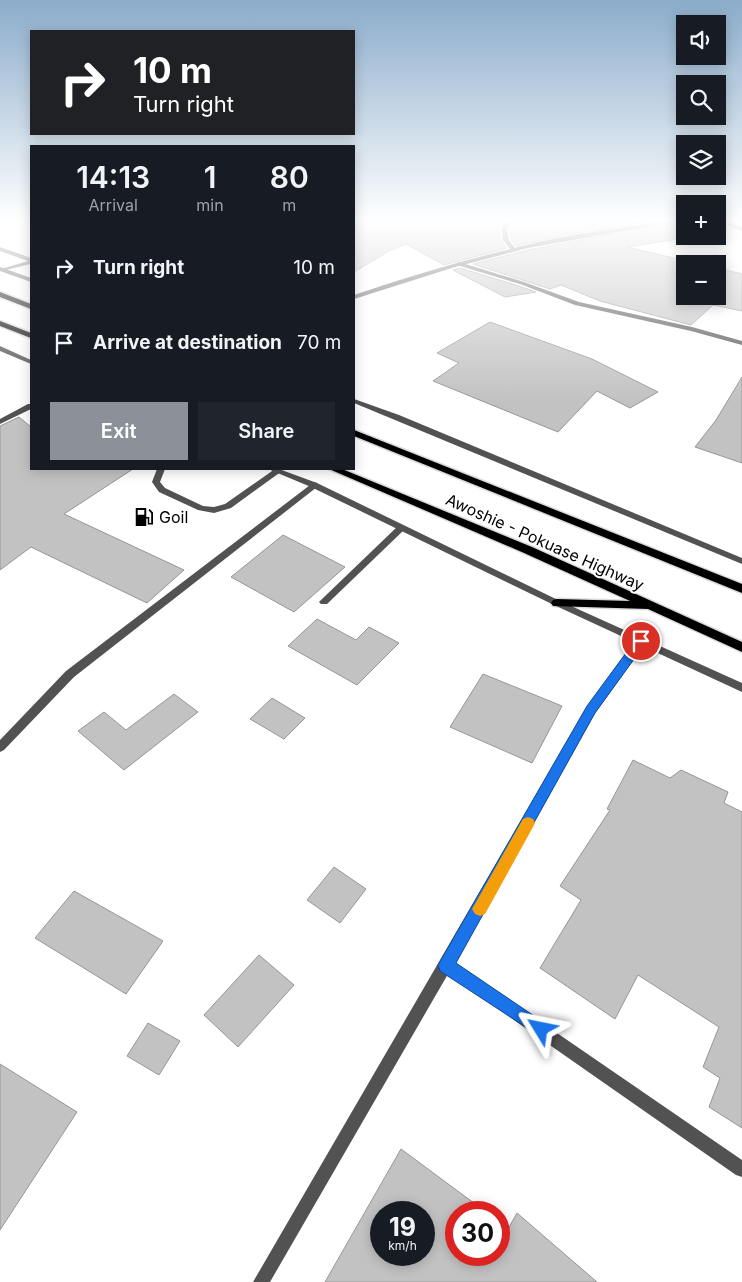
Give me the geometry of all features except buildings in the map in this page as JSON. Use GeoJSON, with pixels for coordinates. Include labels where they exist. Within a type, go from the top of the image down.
{"type":"FeatureCollection","features":[{"type":"Feature","properties":{"kind":"main road"},"geometry":{"type":"LineString","coordinates":[[0,294],[30,307]]}},
{"type":"Feature","properties":{"kind":"main road"},"geometry":{"type":"LineString","coordinates":[[0,323],[30,336]]}},
{"type":"Feature","properties":{"kind":"main road","name":"Awoshie - Pokuase Highway"},"geometry":{"type":"LineString","coordinates":[[355,433],[742,589]]}},
{"type":"Feature","properties":{"kind":"main road","name":"Awoshie - Pokuase Highway"},"geometry":{"type":"LineString","coordinates":[[336,470],[528,550],[742,647]]}},
{"type":"Feature","properties":{"kind":"main road"},"geometry":{"type":"LineString","coordinates":[[557,603],[652,607]]}},
{"type":"Feature","properties":{"kind":"street"},"geometry":{"type":"LineString","coordinates":[[355,297],[402,282]]}},
{"type":"Feature","properties":{"kind":"street"},"geometry":{"type":"LineString","coordinates":[[518,282],[577,304],[692,329],[742,343]]}},
{"type":"Feature","properties":{"kind":"street"},"geometry":{"type":"LineString","coordinates":[[0,348],[30,362]]}},
{"type":"Feature","properties":{"kind":"street"},"geometry":{"type":"LineString","coordinates":[[355,401],[742,561]]}},
{"type":"Feature","properties":{"kind":"street"},"geometry":{"type":"LineString","coordinates":[[0,422],[30,407]]}},
{"type":"Feature","properties":{"kind":"street"},"geometry":{"type":"LineString","coordinates":[[161,470],[156,482],[162,490],[201,508],[214,510],[228,506],[275,470],[314,485],[557,603],[742,688]]}},
{"type":"Feature","properties":{"kind":"street"},"geometry":{"type":"LineString","coordinates":[[0,747],[70,674],[314,485]]}},
{"type":"Feature","properties":{"kind":"street"},"geometry":{"type":"LineString","coordinates":[[324,602],[401,528]]}},
{"type":"Feature","properties":{"kind":"street"},"geometry":{"type":"LineString","coordinates":[[260,1282],[446,965],[591,710],[641,641]]}},
{"type":"Feature","properties":{"kind":"street"},"geometry":{"type":"LineString","coordinates":[[446,965],[742,1169]]}},
{"type":"Feature","properties":{"kind":"slow traffic"},"geometry":{"type":"LineString","coordinates":[[480,909],[528,823]]}},
{"type":"Feature","properties":{"kind":"place","name":"Goil"},"geometry":{"type":"Point","coordinates":[144,517]}},
{"type":"Feature","properties":{"kind":"route"},"geometry":{"type":"LineString","coordinates":[[541,1029],[446,965],[591,710],[641,641]]}}]}
